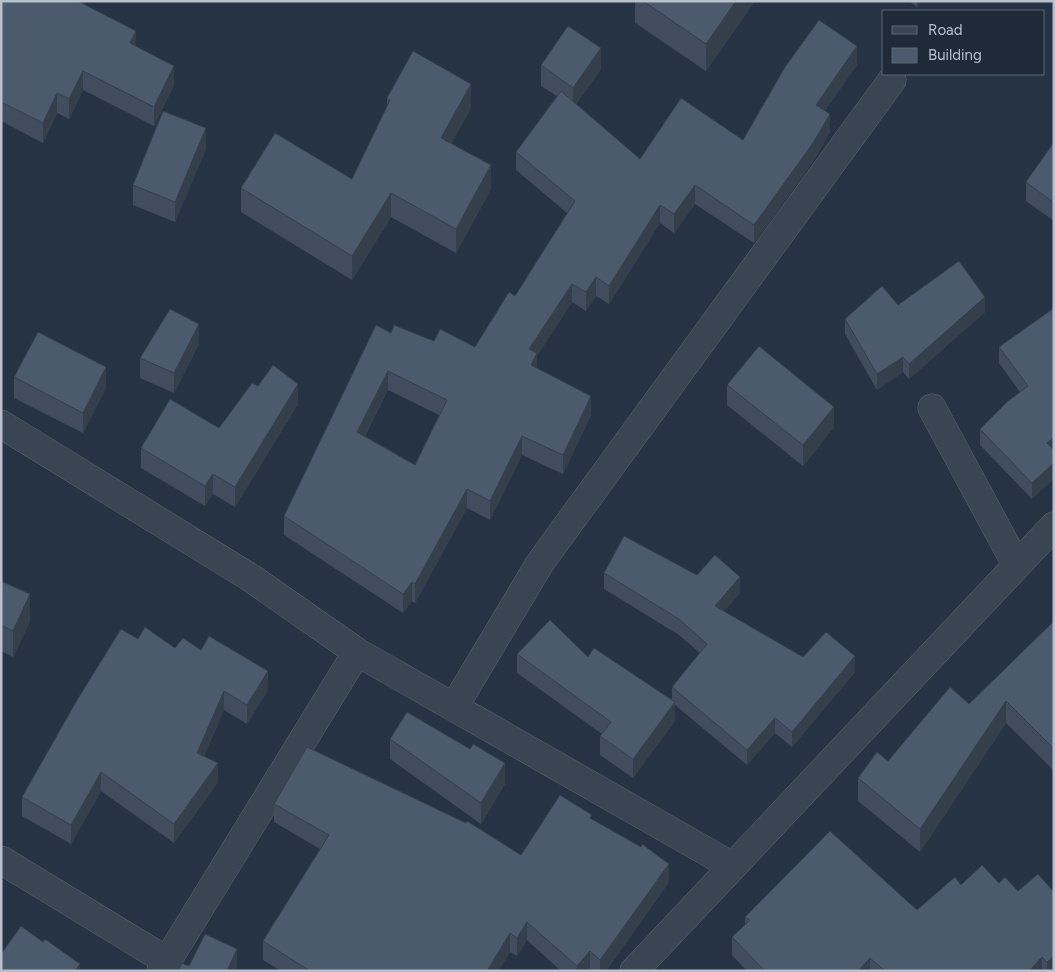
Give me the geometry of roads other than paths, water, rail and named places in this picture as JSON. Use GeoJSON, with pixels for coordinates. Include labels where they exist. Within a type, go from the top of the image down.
{"type":"FeatureCollection","features":[{"type":"Feature","properties":{"kind":"street"},"geometry":{"type":"LineString","coordinates":[[454,707],[540,563],[892,80]]}},
{"type":"Feature","properties":{"kind":"street"},"geometry":{"type":"LineString","coordinates":[[932,408],[1016,564]]}},
{"type":"Feature","properties":{"kind":"street"},"geometry":{"type":"LineString","coordinates":[[1,424],[251,578],[357,652],[732,866]]}},
{"type":"Feature","properties":{"kind":"street"},"geometry":{"type":"LineString","coordinates":[[634,971],[1016,564],[1052,530]]}},
{"type":"Feature","properties":{"kind":"street"},"geometry":{"type":"LineString","coordinates":[[1,860],[164,966],[357,652]]}}]}
